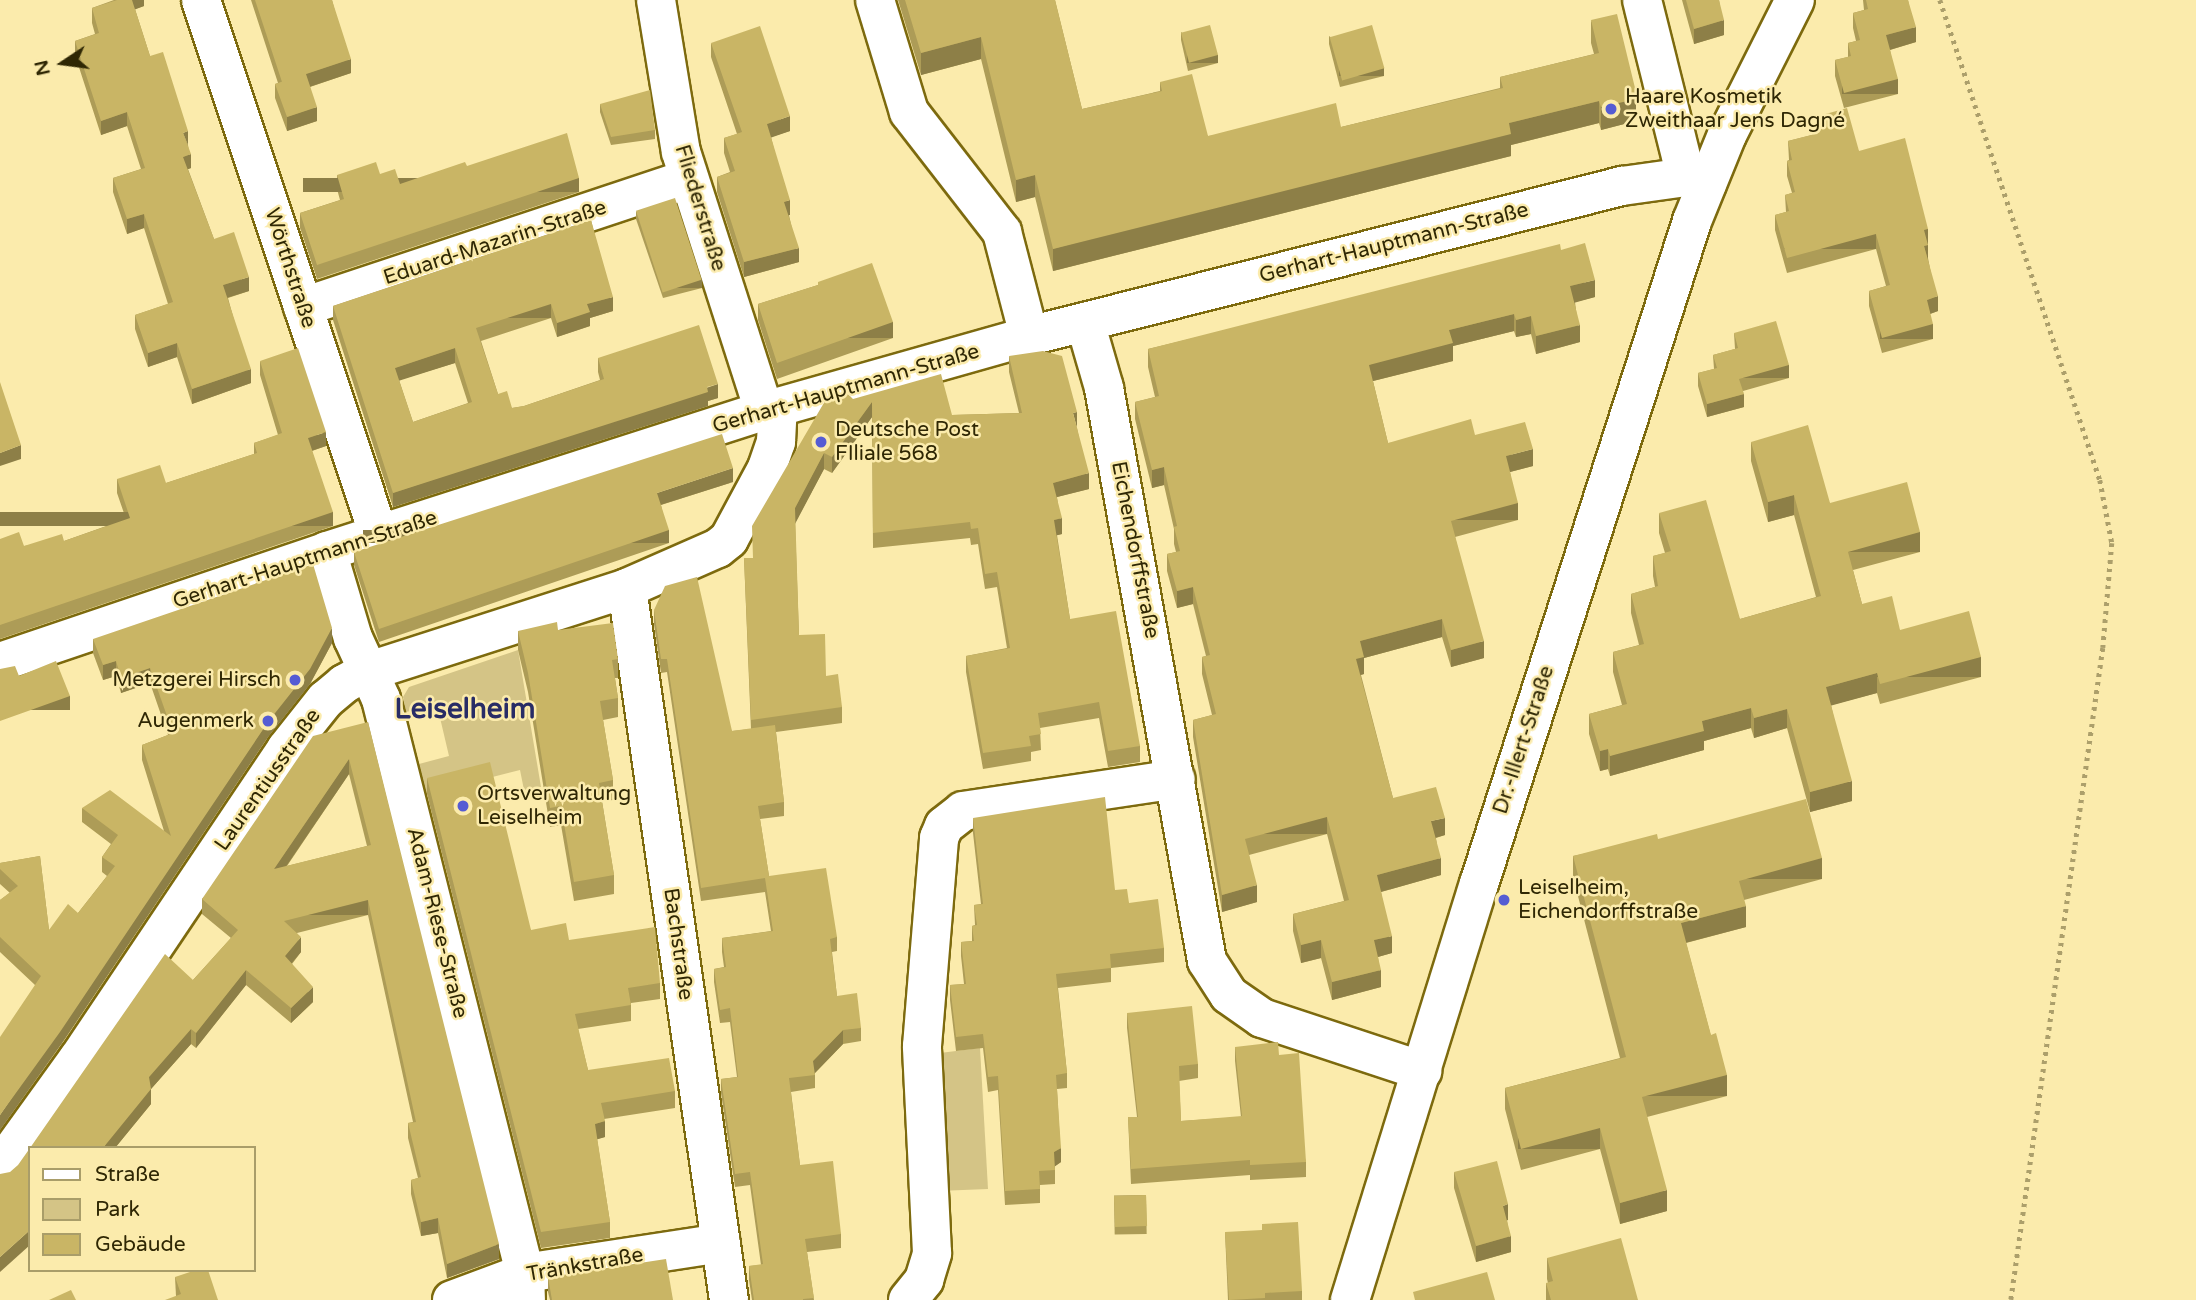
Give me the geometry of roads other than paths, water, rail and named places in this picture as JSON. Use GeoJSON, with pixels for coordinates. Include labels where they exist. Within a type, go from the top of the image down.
{"type":"FeatureCollection","features":[{"type":"Feature","properties":{"kind":"street","name":"Wörthstraße"},"geometry":{"type":"LineString","coordinates":[[201,0],[379,535]]}},
{"type":"Feature","properties":{"kind":"street","name":"Fliederstraße"},"geometry":{"type":"LineString","coordinates":[[656,0],[681,152],[688,179],[771,409]]}},
{"type":"Feature","properties":{"kind":"street"},"geometry":{"type":"LineString","coordinates":[[875,0],[909,112],[1002,232],[1029,336]]}},
{"type":"Feature","properties":{"kind":"street"},"geometry":{"type":"LineString","coordinates":[[1642,0],[1696,180]]}},
{"type":"Feature","properties":{"kind":"street","name":"Dr.-Illert-Straße"},"geometry":{"type":"LineString","coordinates":[[1350,1300],[1651,344],[1696,180],[1727,135],[1795,0]]}},
{"type":"Feature","properties":{"kind":"street","name":"Eduard-Mazarin-Straße"},"geometry":{"type":"LineString","coordinates":[[303,307],[688,179]]}},
{"type":"Feature","properties":{"kind":"street","name":"Gerhart-Hauptmann-Straße"},"geometry":{"type":"LineString","coordinates":[[0,662],[327,551],[771,409],[1029,336],[1622,186],[1696,180]]}},
{"type":"Feature","properties":{"kind":"street","name":"Eichendorffstraße"},"geometry":{"type":"LineString","coordinates":[[1085,322],[1104,388],[1176,779],[1201,941],[1207,961],[1229,995],[1262,1018],[1422,1071]]}},
{"type":"Feature","properties":{"kind":"street","name":"Laurentiusstraße"},"geometry":{"type":"LineString","coordinates":[[0,1167],[78,1059],[286,749],[325,700],[344,684],[366,672],[628,588],[704,556],[729,539],[771,458],[778,426],[771,409]]}},
{"type":"Feature","properties":{"kind":"street","name":"Adam-Riese-Straße"},"geometry":{"type":"LineString","coordinates":[[327,551],[353,638],[366,672],[381,699],[526,1287]]}},
{"type":"Feature","properties":{"kind":"street","name":"Bachstraße"},"geometry":{"type":"LineString","coordinates":[[628,588],[729,1300]]}},
{"type":"Feature","properties":{"kind":"street"},"geometry":{"type":"LineString","coordinates":[[908,1300],[924,1280],[932,1253],[922,1046],[939,838],[951,817],[963,811],[1176,779]]}},
{"type":"Feature","properties":{"kind":"street","name":"Tränkstraße"},"geometry":{"type":"LineString","coordinates":[[452,1300],[526,1287],[721,1243]]}},
{"type":"Feature","properties":{"kind":"place","name":"Haare Kosmetik Zweithaar Jens Dagné"},"geometry":{"type":"Point","coordinates":[1611,109]}},
{"type":"Feature","properties":{"kind":"place","name":"Deutsche Post FIliale 568"},"geometry":{"type":"Point","coordinates":[821,442]}},
{"type":"Feature","properties":{"kind":"place","name":"Metzgerei Hirsch"},"geometry":{"type":"Point","coordinates":[295,680]}},
{"type":"Feature","properties":{"kind":"place","name":"Augenmerk"},"geometry":{"type":"Point","coordinates":[268,721]}},
{"type":"Feature","properties":{"kind":"place","name":"Ortsverwaltung Leiselheim"},"geometry":{"type":"Point","coordinates":[463,806]}},
{"type":"Feature","properties":{"kind":"place","name":"Leiselheim, Eichendorffstraße"},"geometry":{"type":"Point","coordinates":[1504,900]}},
{"type":"Feature","properties":{"kind":"district","name":"Leiselheim"},"geometry":{"type":"Point","coordinates":[465,709]}}]}
